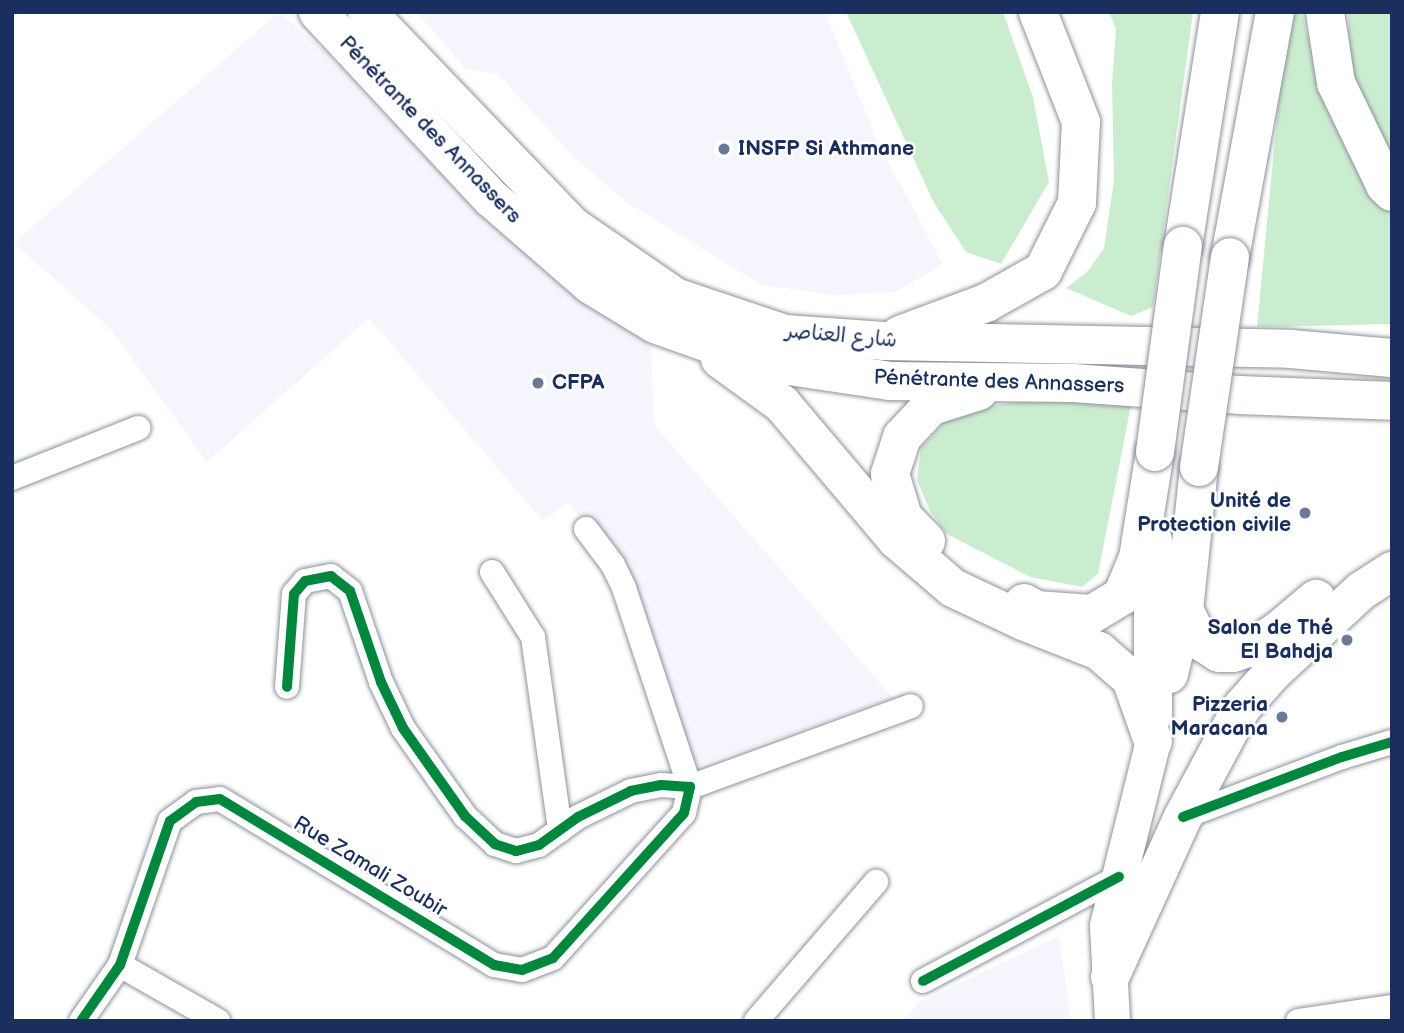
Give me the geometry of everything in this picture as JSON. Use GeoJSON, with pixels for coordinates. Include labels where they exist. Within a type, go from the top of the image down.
{"type":"FeatureCollection","features":[{"type":"Feature","properties":{"kind":"highway","name":"Pénétrante des Annassers"},"geometry":{"type":"LineString","coordinates":[[317,12],[492,199],[591,285],[655,324],[679,333],[762,362],[890,380],[1073,383],[1239,395],[1392,401]]}},
{"type":"Feature","properties":{"kind":"highway","name":"شارع العناصر"},"geometry":{"type":"LineString","coordinates":[[368,12],[572,226],[675,297],[785,334],[884,341],[1291,349],[1392,358]]}},
{"type":"Feature","properties":{"kind":"highway"},"geometry":{"type":"LineString","coordinates":[[884,341],[986,303],[1043,271],[1077,203],[1081,122],[1038,12]]}},
{"type":"Feature","properties":{"kind":"highway"},"geometry":{"type":"LineString","coordinates":[[1007,383],[930,406],[902,437],[890,474],[903,517],[936,552],[1036,610],[1092,614],[1122,596],[1138,558],[1220,12]]}},
{"type":"Feature","properties":{"kind":"highway"},"geometry":{"type":"LineString","coordinates":[[1153,741],[1184,610],[1199,467],[1230,257],[1275,12]]}},
{"type":"Feature","properties":{"kind":"highway"},"geometry":{"type":"LineString","coordinates":[[1325,12],[1336,83],[1385,185],[1392,192]]}},
{"type":"Feature","properties":{"kind":"highway"},"geometry":{"type":"LineString","coordinates":[[679,333],[749,378],[782,404],[896,539],[953,589],[1099,651],[1131,679],[1153,741]]}},
{"type":"Feature","properties":{"kind":"highway"},"geometry":{"type":"LineString","coordinates":[[1239,395],[1392,429]]}},
{"type":"Feature","properties":{"kind":"highway"},"geometry":{"type":"LineString","coordinates":[[1153,741],[1155,452]]}},
{"type":"Feature","properties":{"kind":"highway"},"geometry":{"type":"LineString","coordinates":[[1184,610],[1200,640],[1219,653],[1233,653],[1255,646],[1278,631],[1317,598],[1392,546]]}},
{"type":"Feature","properties":{"kind":"highway"},"geometry":{"type":"LineString","coordinates":[[1111,1003],[1183,817],[1242,707],[1273,672],[1361,591],[1392,571]]}},
{"type":"Feature","properties":{"kind":"main road"},"geometry":{"type":"LineString","coordinates":[[1111,1003],[1107,925],[1153,741]]}},
{"type":"Feature","properties":{"kind":"street"},"geometry":{"type":"LineString","coordinates":[[12,478],[138,428]]}},
{"type":"Feature","properties":{"kind":"street"},"geometry":{"type":"LineString","coordinates":[[586,529],[624,587],[690,787]]}},
{"type":"Feature","properties":{"kind":"street"},"geometry":{"type":"LineString","coordinates":[[492,572],[533,637],[560,830]]}},
{"type":"Feature","properties":{"kind":"street"},"geometry":{"type":"LineString","coordinates":[[287,687],[294,594],[305,581],[331,576],[350,592],[381,682],[403,728],[465,816],[495,844],[516,851],[539,845],[578,817],[631,791],[661,785],[690,787],[911,706]]}},
{"type":"Feature","properties":{"kind":"street"},"geometry":{"type":"LineString","coordinates":[[1183,817],[1342,757],[1392,742]]}},
{"type":"Feature","properties":{"kind":"street","name":"Rue Zamali Zoubir"},"geometry":{"type":"LineString","coordinates":[[81,1021],[120,965],[170,821],[196,802],[220,799],[494,965],[522,970],[553,958],[684,813],[690,787]]}},
{"type":"Feature","properties":{"kind":"street"},"geometry":{"type":"LineString","coordinates":[[923,981],[1119,877]]}},
{"type":"Feature","properties":{"kind":"street"},"geometry":{"type":"LineString","coordinates":[[756,1021],[876,882]]}},
{"type":"Feature","properties":{"kind":"street"},"geometry":{"type":"LineString","coordinates":[[120,965],[218,1021]]}},
{"type":"Feature","properties":{"kind":"street"},"geometry":{"type":"LineString","coordinates":[[1298,1021],[1392,1007]]}},
{"type":"Feature","properties":{"kind":"shaded area","name":"CFPA"},"geometry":{"type":"Polygon","coordinates":[[[279,12],[323,50],[473,207],[540,268],[601,315],[651,341],[654,425],[893,698],[692,768],[628,571],[568,502],[543,521],[369,318],[207,462],[109,327],[14,243],[279,12]]]}},
{"type":"Feature","properties":{"kind":"shaded area","name":"INSFP Si Athmane"},"geometry":{"type":"Polygon","coordinates":[[[417,12],[825,12],[879,145],[943,264],[895,292],[834,295],[762,285],[626,202],[571,154],[498,74],[466,69],[417,12]]]}},
{"type":"Feature","properties":{"kind":"shaded area"},"geometry":{"type":"Polygon","coordinates":[[[1059,936],[1071,1021],[903,1021],[918,1003],[1059,936]]]}},
{"type":"Feature","properties":{"kind":"green space"},"geometry":{"type":"Polygon","coordinates":[[[846,12],[1003,12],[1033,97],[1049,182],[1001,264],[966,252],[934,203],[846,12]]]}},
{"type":"Feature","properties":{"kind":"green space"},"geometry":{"type":"Polygon","coordinates":[[[1109,12],[1193,12],[1153,307],[1131,316],[1066,288],[1088,271],[1104,248],[1114,180],[1112,83],[1116,29],[1109,12]]]}},
{"type":"Feature","properties":{"kind":"green space"},"geometry":{"type":"Polygon","coordinates":[[[1287,12],[1302,12],[1317,75],[1392,210],[1392,324],[1257,327],[1287,12]]]}},
{"type":"Feature","properties":{"kind":"green space"},"geometry":{"type":"Polygon","coordinates":[[[1348,12],[1392,12],[1392,164],[1351,75],[1348,12]]]}},
{"type":"Feature","properties":{"kind":"green space"},"geometry":{"type":"Polygon","coordinates":[[[1048,399],[1131,405],[1098,574],[1082,587],[1030,577],[947,534],[930,511],[917,480],[921,448],[946,420],[984,406],[1048,399]]]}},
{"type":"Feature","properties":{"kind":"cycle path"},"geometry":{"type":"LineString","coordinates":[[81,1021],[120,965],[170,821],[196,802],[220,799],[494,965],[522,970],[553,958],[684,813],[690,787],[661,785],[631,791],[578,817],[539,845],[516,851],[495,844],[465,816],[403,728],[381,682],[350,591],[331,576],[305,581],[294,594],[287,687]]}},
{"type":"Feature","properties":{"kind":"cycle path"},"geometry":{"type":"LineString","coordinates":[[1183,817],[1342,757],[1392,742]]}},
{"type":"Feature","properties":{"kind":"cycle path"},"geometry":{"type":"LineString","coordinates":[[923,981],[1119,877]]}},
{"type":"Feature","properties":{"kind":"place","name":"INSFP Si Athmane"},"geometry":{"type":"Point","coordinates":[724,149]}},
{"type":"Feature","properties":{"kind":"place","name":"CFPA"},"geometry":{"type":"Point","coordinates":[538,383]}},
{"type":"Feature","properties":{"kind":"place","name":"Unité de Protection civile"},"geometry":{"type":"Point","coordinates":[1305,513]}},
{"type":"Feature","properties":{"kind":"place","name":"Salon de Thé El Bahdja"},"geometry":{"type":"Point","coordinates":[1347,640]}},
{"type":"Feature","properties":{"kind":"place","name":"Pizzeria Maracana"},"geometry":{"type":"Point","coordinates":[1282,717]}}]}
